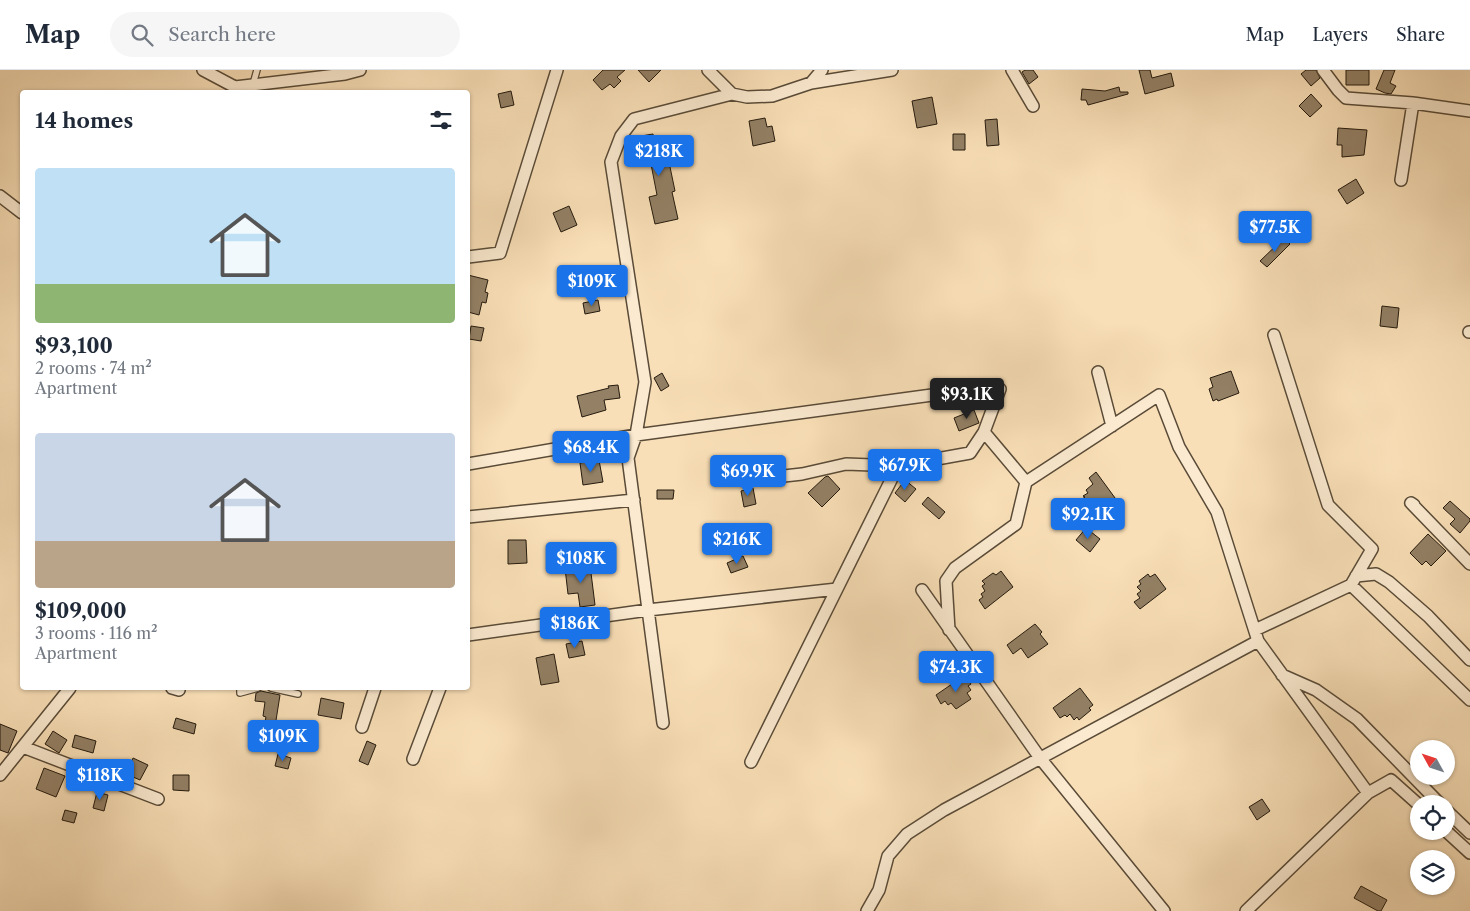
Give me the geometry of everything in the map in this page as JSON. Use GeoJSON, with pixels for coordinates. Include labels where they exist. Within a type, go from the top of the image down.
{"type":"FeatureCollection","features":[{"type":"Feature","properties":{"kind":"street"},"geometry":{"type":"LineString","coordinates":[[202,70],[234,87],[252,88],[346,74],[360,70]]}},
{"type":"Feature","properties":{"kind":"street"},"geometry":{"type":"LineString","coordinates":[[470,257],[500,253],[557,70]]}},
{"type":"Feature","properties":{"kind":"street"},"geometry":{"type":"LineString","coordinates":[[708,70],[732,94]]}},
{"type":"Feature","properties":{"kind":"street"},"geometry":{"type":"LineString","coordinates":[[811,83],[822,70]]}},
{"type":"Feature","properties":{"kind":"street"},"geometry":{"type":"LineString","coordinates":[[663,723],[628,458],[636,435],[645,382],[611,162],[620,136],[634,119],[732,94],[747,97],[772,96],[811,83],[892,70]]}},
{"type":"Feature","properties":{"kind":"street"},"geometry":{"type":"LineString","coordinates":[[1012,70],[1033,106]]}},
{"type":"Feature","properties":{"kind":"street"},"geometry":{"type":"LineString","coordinates":[[1323,70],[1346,98],[1413,103],[1470,111]]}},
{"type":"Feature","properties":{"kind":"street"},"geometry":{"type":"LineString","coordinates":[[1401,180],[1413,103]]}},
{"type":"Feature","properties":{"kind":"street"},"geometry":{"type":"LineString","coordinates":[[0,196],[20,211]]}},
{"type":"Feature","properties":{"kind":"street"},"geometry":{"type":"LineString","coordinates":[[1274,335],[1328,504],[1372,549],[1354,581]]}},
{"type":"Feature","properties":{"kind":"street"},"geometry":{"type":"LineString","coordinates":[[1098,372],[1112,426]]}},
{"type":"Feature","properties":{"kind":"street"},"geometry":{"type":"LineString","coordinates":[[775,477],[802,474],[846,464],[898,466],[970,453],[984,432],[1000,389]]}},
{"type":"Feature","properties":{"kind":"street"},"geometry":{"type":"LineString","coordinates":[[470,464],[636,435],[932,395]]}},
{"type":"Feature","properties":{"kind":"street"},"geometry":{"type":"LineString","coordinates":[[949,630],[946,580],[955,568],[1016,524],[1026,482],[1159,396],[1179,447],[1217,512],[1256,635],[1282,675],[1368,793]]}},
{"type":"Feature","properties":{"kind":"street"},"geometry":{"type":"LineString","coordinates":[[984,432],[1026,482]]}},
{"type":"Feature","properties":{"kind":"street"},"geometry":{"type":"LineString","coordinates":[[751,762],[898,466]]}},
{"type":"Feature","properties":{"kind":"street"},"geometry":{"type":"LineString","coordinates":[[470,517],[634,500]]}},
{"type":"Feature","properties":{"kind":"street"},"geometry":{"type":"LineString","coordinates":[[1414,505],[1411,503],[1470,564]]}},
{"type":"Feature","properties":{"kind":"street"},"geometry":{"type":"LineString","coordinates":[[867,911],[879,890],[888,856],[907,834],[944,810],[1354,581],[1376,574],[1389,582],[1428,616],[1470,660]]}},
{"type":"Feature","properties":{"kind":"street"},"geometry":{"type":"LineString","coordinates":[[1354,581],[1470,700]]}},
{"type":"Feature","properties":{"kind":"street"},"geometry":{"type":"LineString","coordinates":[[470,635],[648,610],[837,589]]}},
{"type":"Feature","properties":{"kind":"street"},"geometry":{"type":"LineString","coordinates":[[922,590],[1040,758],[1164,911]]}},
{"type":"Feature","properties":{"kind":"street"},"geometry":{"type":"LineString","coordinates":[[1282,675],[1316,690],[1357,719],[1431,795]]}},
{"type":"Feature","properties":{"kind":"street"},"geometry":{"type":"LineString","coordinates":[[0,775],[68,690]]}},
{"type":"Feature","properties":{"kind":"street"},"geometry":{"type":"LineString","coordinates":[[362,727],[374,690]]}},
{"type":"Feature","properties":{"kind":"street"},"geometry":{"type":"LineString","coordinates":[[413,760],[439,690]]}},
{"type":"Feature","properties":{"kind":"street"},"geometry":{"type":"LineString","coordinates":[[23,747],[158,799]]}},
{"type":"Feature","properties":{"kind":"street"},"geometry":{"type":"LineString","coordinates":[[1250,907],[1368,793],[1391,780],[1410,797]]}},
{"type":"Feature","properties":{"kind":"street"},"geometry":{"type":"LineString","coordinates":[[1455,819],[1470,833]]}},
{"type":"Feature","properties":{"kind":"street"},"geometry":{"type":"LineString","coordinates":[[1455,839],[1470,853]]}},
{"type":"Feature","properties":{"kind":"street"},"geometry":{"type":"LineString","coordinates":[[1250,907],[1264,911]]}},
{"type":"Feature","properties":{"kind":"lane"},"geometry":{"type":"LineString","coordinates":[[252,88],[257,70]]}},
{"type":"Feature","properties":{"kind":"lane"},"geometry":{"type":"LineString","coordinates":[[240,690],[240,694],[252,690]]}},
{"type":"Feature","properties":{"kind":"lane"},"geometry":{"type":"LineString","coordinates":[[280,690],[298,694]]}},
{"type":"Feature","properties":{"kind":"building"},"geometry":{"type":"Polygon","coordinates":[[[603,70],[625,70],[617,77],[621,81],[614,88],[610,84],[602,90],[593,80],[603,70]]]}},
{"type":"Feature","properties":{"kind":"building"},"geometry":{"type":"Polygon","coordinates":[[[638,70],[661,70],[649,82],[638,70]]]}},
{"type":"Feature","properties":{"kind":"building"},"geometry":{"type":"Polygon","coordinates":[[[1033,70],[1038,77],[1029,84],[1022,72],[1033,70]]]}},
{"type":"Feature","properties":{"kind":"building"},"geometry":{"type":"Polygon","coordinates":[[[1139,70],[1150,70],[1152,78],[1171,73],[1174,86],[1145,94],[1139,70]]]}},
{"type":"Feature","properties":{"kind":"building"},"geometry":{"type":"Polygon","coordinates":[[[1306,70],[1316,70],[1320,78],[1311,86],[1301,74],[1306,70]]]}},
{"type":"Feature","properties":{"kind":"building"},"geometry":{"type":"Polygon","coordinates":[[[1346,70],[1369,70],[1369,85],[1346,85],[1346,70]]]}},
{"type":"Feature","properties":{"kind":"building"},"geometry":{"type":"Polygon","coordinates":[[[1384,70],[1395,70],[1390,83],[1396,86],[1391,94],[1376,89],[1384,70]]]}},
{"type":"Feature","properties":{"kind":"building"},"geometry":{"type":"Polygon","coordinates":[[[1119,87],[1120,92],[1128,92],[1128,94],[1088,105],[1086,100],[1081,100],[1082,89],[1105,91],[1119,87]]]}},
{"type":"Feature","properties":{"kind":"building"},"geometry":{"type":"Polygon","coordinates":[[[511,91],[514,105],[501,108],[498,94],[511,91]]]}},
{"type":"Feature","properties":{"kind":"building"},"geometry":{"type":"Polygon","coordinates":[[[1311,94],[1322,106],[1310,117],[1299,106],[1311,94]]]}},
{"type":"Feature","properties":{"kind":"building"},"geometry":{"type":"Polygon","coordinates":[[[932,97],[937,124],[917,128],[912,101],[932,97]]]}},
{"type":"Feature","properties":{"kind":"building"},"geometry":{"type":"Polygon","coordinates":[[[765,118],[767,127],[772,126],[775,141],[753,146],[749,121],[765,118]]]}},
{"type":"Feature","properties":{"kind":"building"},"geometry":{"type":"Polygon","coordinates":[[[997,119],[999,145],[987,146],[985,120],[997,119]]]}},
{"type":"Feature","properties":{"kind":"building"},"geometry":{"type":"Polygon","coordinates":[[[1338,128],[1367,130],[1364,155],[1342,157],[1342,145],[1337,145],[1338,128]]]}},
{"type":"Feature","properties":{"kind":"building"},"geometry":{"type":"Polygon","coordinates":[[[653,134],[654,140],[664,138],[675,191],[672,192],[678,219],[655,224],[649,197],[657,195],[650,159],[636,162],[633,143],[642,142],[641,136],[653,134]]]}},
{"type":"Feature","properties":{"kind":"building"},"geometry":{"type":"Polygon","coordinates":[[[953,134],[965,134],[965,150],[953,150],[953,134]]]}},
{"type":"Feature","properties":{"kind":"building"},"geometry":{"type":"Polygon","coordinates":[[[1356,179],[1364,193],[1347,204],[1338,190],[1356,179]]]}},
{"type":"Feature","properties":{"kind":"building"},"geometry":{"type":"Polygon","coordinates":[[[569,206],[577,225],[561,232],[553,213],[569,206]]]}},
{"type":"Feature","properties":{"kind":"building"},"geometry":{"type":"Polygon","coordinates":[[[1284,238],[1290,244],[1267,267],[1260,261],[1284,238]]]}},
{"type":"Feature","properties":{"kind":"building"},"geometry":{"type":"Polygon","coordinates":[[[470,276],[488,280],[485,292],[488,293],[486,303],[482,302],[479,315],[470,313],[470,276]]]}},
{"type":"Feature","properties":{"kind":"building"},"geometry":{"type":"Polygon","coordinates":[[[598,300],[600,311],[585,314],[583,303],[598,300]]]}},
{"type":"Feature","properties":{"kind":"building"},"geometry":{"type":"Polygon","coordinates":[[[1382,306],[1399,308],[1397,328],[1380,326],[1382,306]]]}},
{"type":"Feature","properties":{"kind":"building"},"geometry":{"type":"Polygon","coordinates":[[[471,326],[484,328],[481,341],[470,339],[471,326]]]}},
{"type":"Feature","properties":{"kind":"building"},"geometry":{"type":"Polygon","coordinates":[[[1231,371],[1239,393],[1213,401],[1209,389],[1213,387],[1210,378],[1231,371]]]}},
{"type":"Feature","properties":{"kind":"building"},"geometry":{"type":"Polygon","coordinates":[[[662,373],[669,386],[661,391],[654,378],[662,373]]]}},
{"type":"Feature","properties":{"kind":"building"},"geometry":{"type":"Polygon","coordinates":[[[618,385],[620,398],[604,400],[606,410],[582,417],[577,396],[609,388],[608,386],[618,385]]]}},
{"type":"Feature","properties":{"kind":"building"},"geometry":{"type":"Polygon","coordinates":[[[974,410],[979,423],[959,431],[954,418],[974,410]]]}},
{"type":"Feature","properties":{"kind":"building"},"geometry":{"type":"Polygon","coordinates":[[[599,460],[603,482],[583,485],[580,463],[599,460]]]}},
{"type":"Feature","properties":{"kind":"building"},"geometry":{"type":"Polygon","coordinates":[[[1096,472],[1118,502],[1094,516],[1082,499],[1088,493],[1086,490],[1093,484],[1089,478],[1096,472]]]}},
{"type":"Feature","properties":{"kind":"building"},"geometry":{"type":"Polygon","coordinates":[[[828,476],[840,489],[822,507],[808,493],[828,476]]]}},
{"type":"Feature","properties":{"kind":"building"},"geometry":{"type":"Polygon","coordinates":[[[905,480],[916,489],[905,502],[895,493],[905,480]]]}},
{"type":"Feature","properties":{"kind":"building"},"geometry":{"type":"Polygon","coordinates":[[[753,488],[756,504],[744,507],[741,491],[753,488]]]}},
{"type":"Feature","properties":{"kind":"building"},"geometry":{"type":"Polygon","coordinates":[[[657,490],[674,490],[673,499],[657,499],[657,490]]]}},
{"type":"Feature","properties":{"kind":"building"},"geometry":{"type":"Polygon","coordinates":[[[928,497],[945,512],[939,519],[922,504],[928,497]]]}},
{"type":"Feature","properties":{"kind":"building"},"geometry":{"type":"Polygon","coordinates":[[[1450,501],[1470,519],[1460,533],[1450,524],[1455,519],[1443,508],[1450,501]]]}},
{"type":"Feature","properties":{"kind":"building"},"geometry":{"type":"Polygon","coordinates":[[[1086,528],[1100,539],[1090,552],[1076,540],[1086,528]]]}},
{"type":"Feature","properties":{"kind":"building"},"geometry":{"type":"Polygon","coordinates":[[[1428,534],[1446,551],[1431,566],[1426,561],[1422,565],[1410,553],[1428,534]]]}},
{"type":"Feature","properties":{"kind":"building"},"geometry":{"type":"Polygon","coordinates":[[[508,540],[526,540],[527,563],[508,564],[508,540]]]}},
{"type":"Feature","properties":{"kind":"building"},"geometry":{"type":"Polygon","coordinates":[[[743,556],[748,567],[731,573],[727,563],[743,556]]]}},
{"type":"Feature","properties":{"kind":"building"},"geometry":{"type":"Polygon","coordinates":[[[590,565],[595,605],[580,607],[578,593],[568,594],[565,568],[590,565]]]}},
{"type":"Feature","properties":{"kind":"building"},"geometry":{"type":"Polygon","coordinates":[[[1001,571],[1013,587],[985,609],[979,600],[983,597],[981,594],[985,591],[982,586],[985,584],[982,581],[993,573],[996,575],[1001,571]]]}},
{"type":"Feature","properties":{"kind":"building"},"geometry":{"type":"Polygon","coordinates":[[[1148,574],[1150,577],[1155,574],[1166,589],[1140,609],[1134,602],[1140,598],[1137,594],[1141,591],[1137,587],[1141,584],[1139,581],[1148,574]]]}},
{"type":"Feature","properties":{"kind":"building"},"geometry":{"type":"Polygon","coordinates":[[[1035,624],[1042,632],[1040,634],[1048,644],[1028,658],[1021,648],[1013,654],[1007,645],[1035,624]]]}},
{"type":"Feature","properties":{"kind":"building"},"geometry":{"type":"Polygon","coordinates":[[[582,641],[585,655],[569,658],[566,644],[582,641]]]}},
{"type":"Feature","properties":{"kind":"building"},"geometry":{"type":"Polygon","coordinates":[[[554,654],[559,682],[541,685],[536,658],[554,654]]]}},
{"type":"Feature","properties":{"kind":"building"},"geometry":{"type":"Polygon","coordinates":[[[965,675],[971,684],[968,686],[971,690],[967,693],[971,699],[956,709],[951,703],[948,705],[945,701],[941,704],[936,695],[965,675]]]}},
{"type":"Feature","properties":{"kind":"building"},"geometry":{"type":"Polygon","coordinates":[[[1080,688],[1093,705],[1089,708],[1091,710],[1079,720],[1077,717],[1074,720],[1070,714],[1067,717],[1065,715],[1060,718],[1053,708],[1080,688]]]}},
{"type":"Feature","properties":{"kind":"building"},"geometry":{"type":"Polygon","coordinates":[[[261,691],[280,695],[274,733],[263,731],[266,717],[263,716],[265,702],[255,701],[256,693],[261,691]]]}},
{"type":"Feature","properties":{"kind":"building"},"geometry":{"type":"Polygon","coordinates":[[[321,698],[344,703],[341,719],[318,715],[321,698]]]}},
{"type":"Feature","properties":{"kind":"building"},"geometry":{"type":"Polygon","coordinates":[[[176,718],[196,724],[194,734],[173,728],[176,718]]]}},
{"type":"Feature","properties":{"kind":"building"},"geometry":{"type":"Polygon","coordinates":[[[0,724],[17,731],[8,753],[0,750],[0,724]]]}},
{"type":"Feature","properties":{"kind":"building"},"geometry":{"type":"Polygon","coordinates":[[[53,731],[67,740],[59,753],[45,744],[53,731]]]}},
{"type":"Feature","properties":{"kind":"building"},"geometry":{"type":"Polygon","coordinates":[[[75,735],[96,741],[93,753],[72,747],[75,735]]]}},
{"type":"Feature","properties":{"kind":"building"},"geometry":{"type":"Polygon","coordinates":[[[367,741],[376,745],[368,765],[359,761],[367,741]]]}},
{"type":"Feature","properties":{"kind":"building"},"geometry":{"type":"Polygon","coordinates":[[[278,754],[291,758],[288,769],[275,766],[278,754]]]}},
{"type":"Feature","properties":{"kind":"building"},"geometry":{"type":"Polygon","coordinates":[[[133,758],[148,765],[140,780],[126,774],[133,758]]]}},
{"type":"Feature","properties":{"kind":"building"},"geometry":{"type":"Polygon","coordinates":[[[44,768],[65,776],[56,797],[36,789],[44,768]]]}},
{"type":"Feature","properties":{"kind":"building"},"geometry":{"type":"Polygon","coordinates":[[[173,775],[189,775],[189,791],[173,790],[173,775]]]}},
{"type":"Feature","properties":{"kind":"building"},"geometry":{"type":"Polygon","coordinates":[[[97,792],[108,795],[104,811],[93,808],[97,792]]]}},
{"type":"Feature","properties":{"kind":"building"},"geometry":{"type":"Polygon","coordinates":[[[1262,799],[1270,811],[1257,820],[1249,807],[1262,799]]]}},
{"type":"Feature","properties":{"kind":"building"},"geometry":{"type":"Polygon","coordinates":[[[65,810],[77,813],[74,823],[62,820],[65,810]]]}},
{"type":"Feature","properties":{"kind":"building"},"geometry":{"type":"Polygon","coordinates":[[[1361,886],[1387,900],[1381,911],[1354,898],[1361,886]]]}}]}
